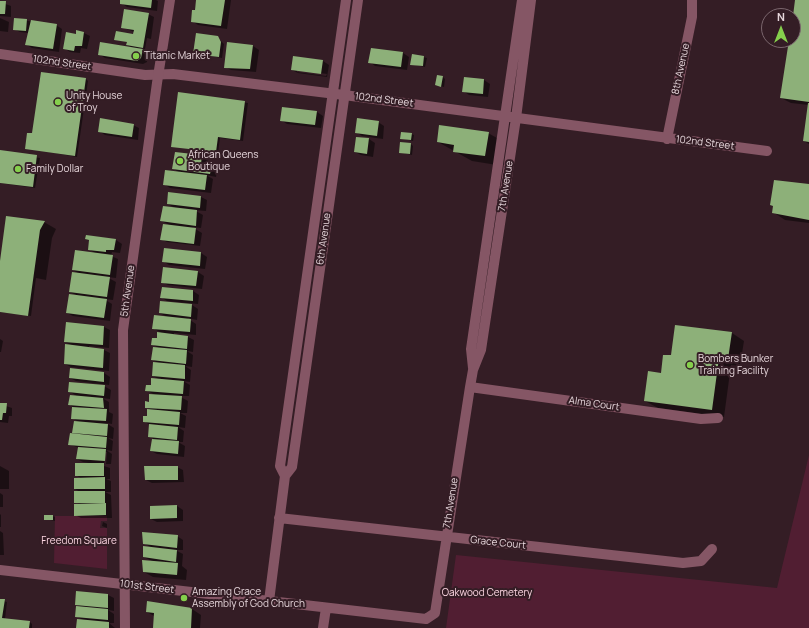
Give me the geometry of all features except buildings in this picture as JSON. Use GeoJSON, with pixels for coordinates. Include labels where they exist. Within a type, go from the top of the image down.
{"type":"FeatureCollection","features":[{"type":"Feature","properties":{"kind":"street","name":"5th Avenue"},"geometry":{"type":"LineString","coordinates":[[124,585],[123,330],[158,75],[170,0]]}},
{"type":"Feature","properties":{"kind":"street","name":"6th Avenue"},"geometry":{"type":"LineString","coordinates":[[285,476],[280,466],[346,0]]}},
{"type":"Feature","properties":{"kind":"street","name":"6th Avenue"},"geometry":{"type":"LineString","coordinates":[[269,601],[285,476],[292,467],[358,0]]}},
{"type":"Feature","properties":{"kind":"street","name":"7th Avenue"},"geometry":{"type":"LineString","coordinates":[[473,370],[471,349],[522,0]]}},
{"type":"Feature","properties":{"kind":"street","name":"7th Avenue"},"geometry":{"type":"LineString","coordinates":[[435,613],[470,387],[473,370],[481,350],[516,118],[531,0]]}},
{"type":"Feature","properties":{"kind":"street","name":"8th Avenue"},"geometry":{"type":"LineString","coordinates":[[667,139],[692,17],[692,0]]}},
{"type":"Feature","properties":{"kind":"street","name":"102nd Street"},"geometry":{"type":"LineString","coordinates":[[0,54],[145,75],[173,74],[767,151]]}},
{"type":"Feature","properties":{"kind":"street","name":"Alma Court"},"geometry":{"type":"LineString","coordinates":[[470,387],[701,419],[718,418]]}},
{"type":"Feature","properties":{"kind":"street","name":"Grace Court"},"geometry":{"type":"LineString","coordinates":[[279,518],[683,563],[701,561],[712,549]]}},
{"type":"Feature","properties":{"kind":"street","name":"101st Street"},"geometry":{"type":"LineString","coordinates":[[0,570],[426,620],[435,613]]}},
{"type":"Feature","properties":{"kind":"street"},"geometry":{"type":"LineString","coordinates":[[124,585],[125,628]]}},
{"type":"Feature","properties":{"kind":"street"},"geometry":{"type":"LineString","coordinates":[[324,628],[326,608]]}},
{"type":"Feature","properties":{"kind":"green space","name":"Oakwood Cemetery"},"geometry":{"type":"Polygon","coordinates":[[[809,455],[809,628],[446,628],[456,555],[777,588],[809,455]]]}},
{"type":"Feature","properties":{"kind":"green space","name":"Freedom Square"},"geometry":{"type":"Polygon","coordinates":[[[55,516],[107,516],[107,521],[101,521],[100,528],[107,528],[107,569],[54,563],[55,516]]]}},
{"type":"Feature","properties":{"kind":"place","name":"Titanic Market"},"geometry":{"type":"Point","coordinates":[136,56]}},
{"type":"Feature","properties":{"kind":"place","name":"Unity House of Troy"},"geometry":{"type":"Point","coordinates":[58,102]}},
{"type":"Feature","properties":{"kind":"place","name":"African Queens Boutique"},"geometry":{"type":"Point","coordinates":[180,161]}},
{"type":"Feature","properties":{"kind":"place","name":"Family Dollar"},"geometry":{"type":"Point","coordinates":[18,169]}},
{"type":"Feature","properties":{"kind":"place","name":"Bombers Bunker Training Facility"},"geometry":{"type":"Point","coordinates":[690,365]}},
{"type":"Feature","properties":{"kind":"place","name":"Amazing Grace Assembly of God Church"},"geometry":{"type":"Point","coordinates":[184,598]}}]}
